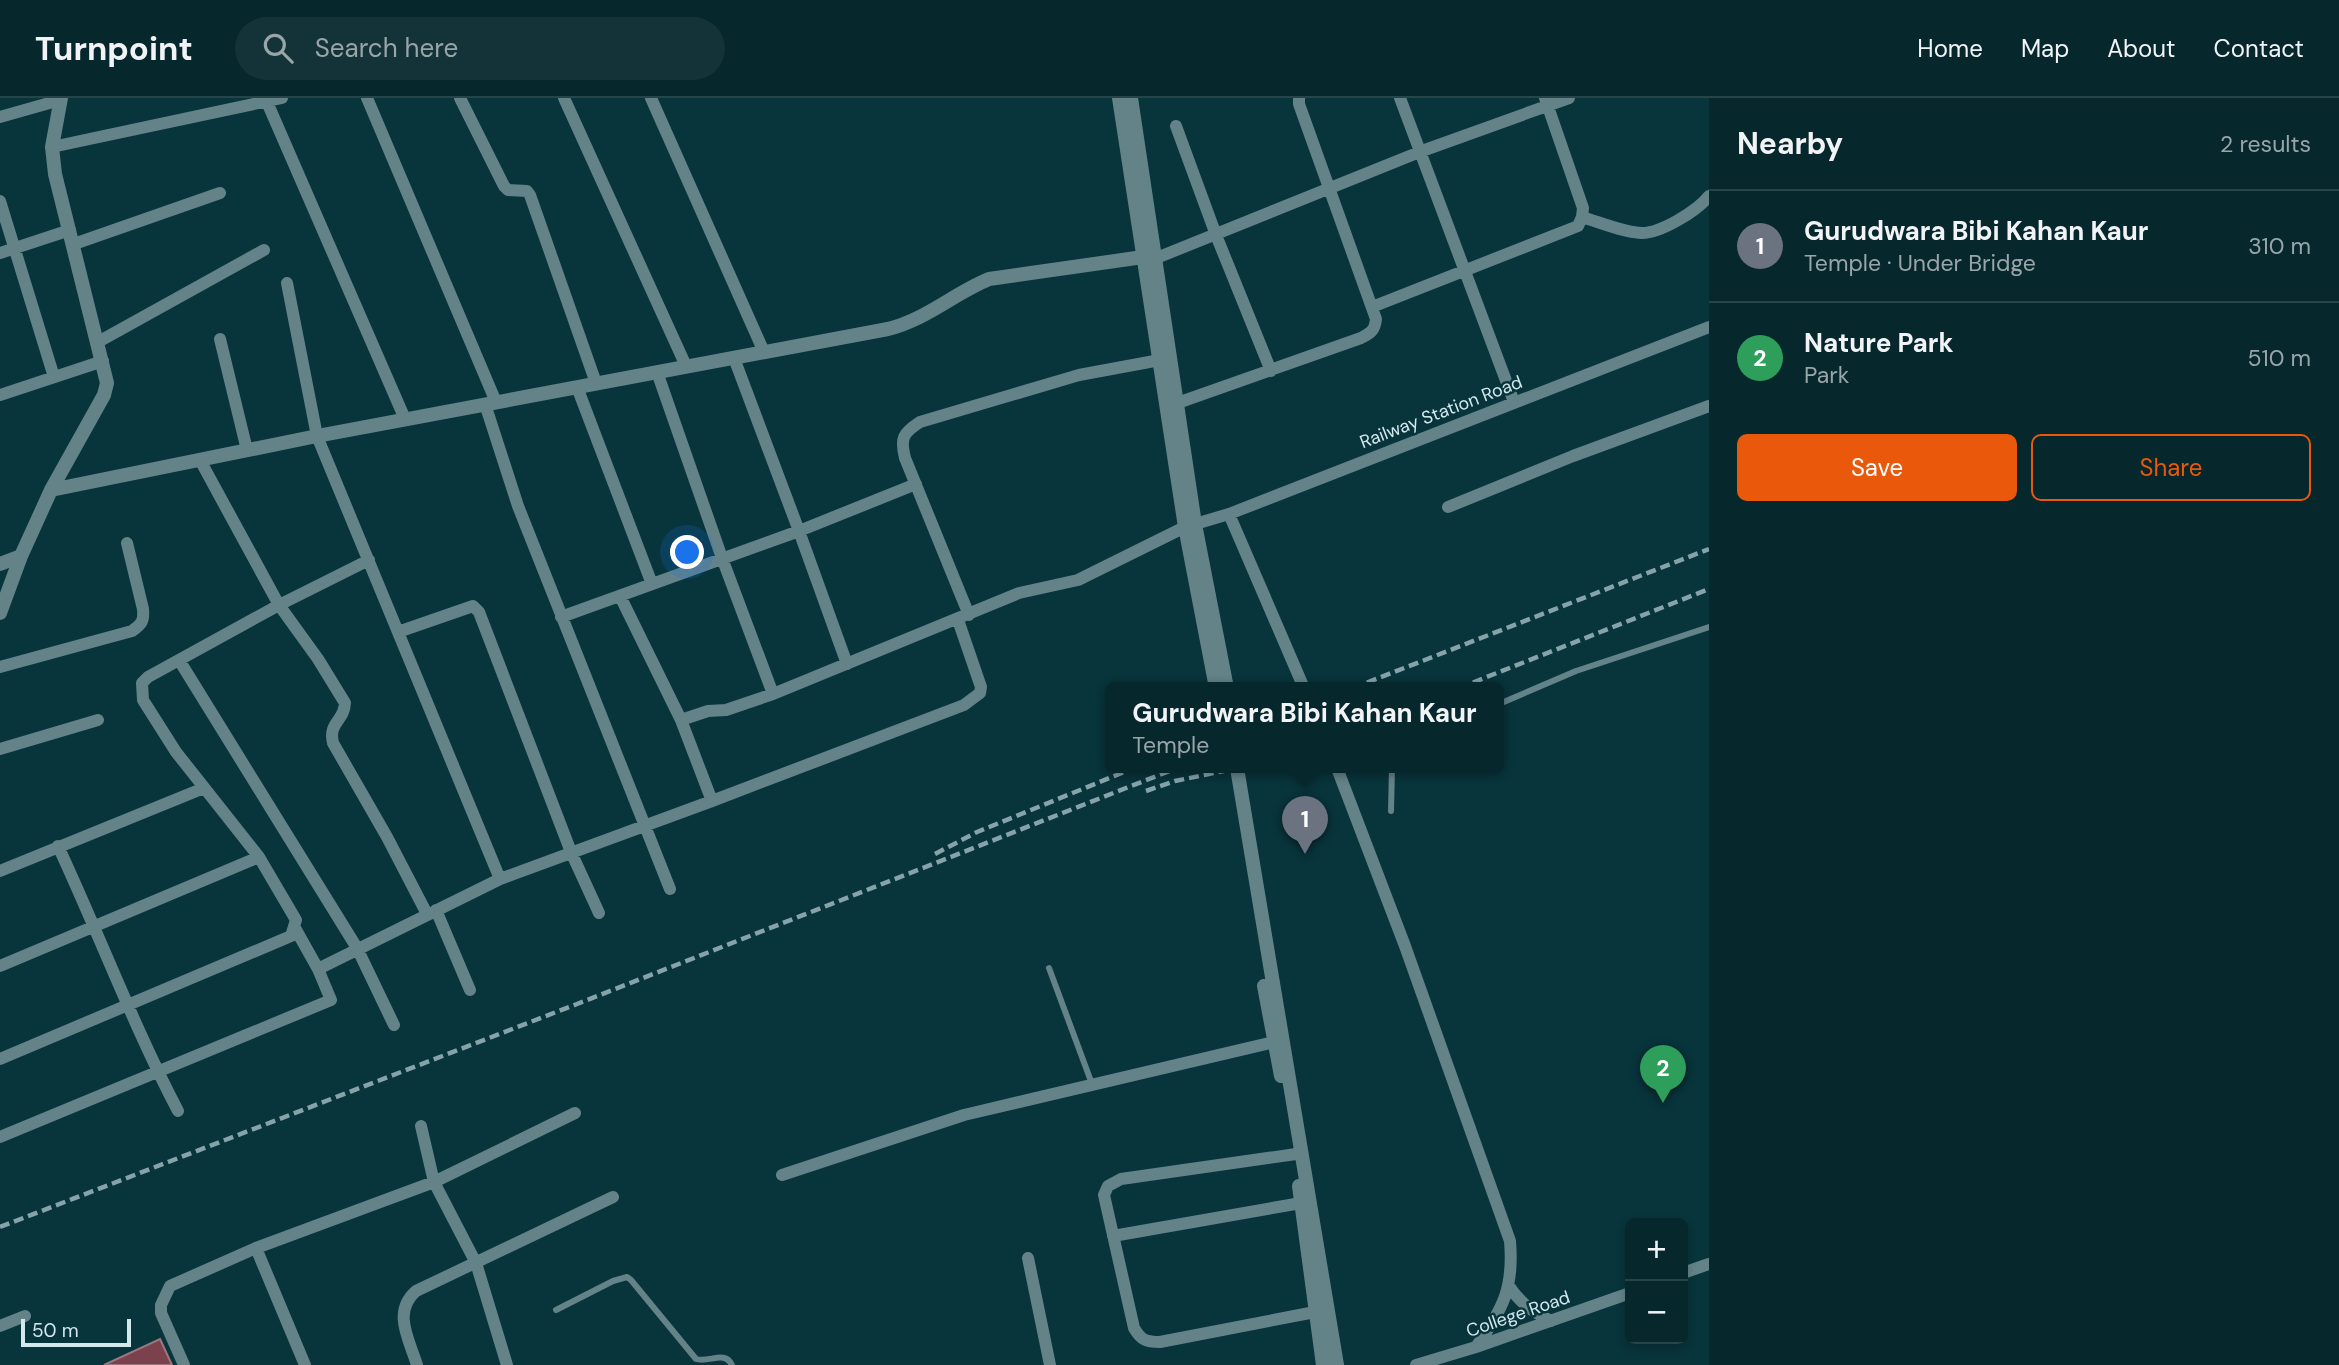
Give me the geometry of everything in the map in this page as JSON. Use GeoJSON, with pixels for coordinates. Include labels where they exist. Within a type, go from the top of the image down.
{"type":"FeatureCollection","features":[{"type":"Feature","properties":{"kind":"street"},"geometry":{"type":"LineString","coordinates":[[52,147],[282,98]]}},
{"type":"Feature","properties":{"kind":"street"},"geometry":{"type":"LineString","coordinates":[[367,98],[491,403],[518,506],[670,890]]}},
{"type":"Feature","properties":{"kind":"street"},"geometry":{"type":"LineString","coordinates":[[460,98],[504,186],[508,190],[527,191],[530,195],[596,383]]}},
{"type":"Feature","properties":{"kind":"street"},"geometry":{"type":"LineString","coordinates":[[564,98],[686,366]]}},
{"type":"Feature","properties":{"kind":"street"},"geometry":{"type":"LineString","coordinates":[[651,98],[764,352]]}},
{"type":"Feature","properties":{"kind":"street"},"geometry":{"type":"LineString","coordinates":[[1119,98],[1215,682]]}},
{"type":"Feature","properties":{"kind":"street"},"geometry":{"type":"LineString","coordinates":[[1131,98],[1160,360],[1171,405]]}},
{"type":"Feature","properties":{"kind":"street"},"geometry":{"type":"LineString","coordinates":[[1171,405],[1271,371],[1369,334],[1375,328],[1376,319],[1298,104],[1299,98]]}},
{"type":"Feature","properties":{"kind":"street"},"geometry":{"type":"LineString","coordinates":[[1400,98],[1514,402]]}},
{"type":"Feature","properties":{"kind":"street"},"geometry":{"type":"LineString","coordinates":[[51,490],[317,436],[909,324],[971,286],[989,279],[1147,260],[1547,102],[1569,98]]}},
{"type":"Feature","properties":{"kind":"street"},"geometry":{"type":"LineString","coordinates":[[0,117],[61,99],[52,147],[55,174],[107,383],[104,395],[51,490],[21,556],[0,612]]}},
{"type":"Feature","properties":{"kind":"street"},"geometry":{"type":"LineString","coordinates":[[267,102],[405,419]]}},
{"type":"Feature","properties":{"kind":"street"},"geometry":{"type":"LineString","coordinates":[[1372,307],[1578,226],[1583,217],[1583,208],[1547,102]]}},
{"type":"Feature","properties":{"kind":"street"},"geometry":{"type":"LineString","coordinates":[[1177,126],[1216,235],[1271,371]]}},
{"type":"Feature","properties":{"kind":"street"},"geometry":{"type":"LineString","coordinates":[[0,253],[72,237],[220,193]]}},
{"type":"Feature","properties":{"kind":"street"},"geometry":{"type":"LineString","coordinates":[[1583,217],[1643,233],[1695,210],[1709,196]]}},
{"type":"Feature","properties":{"kind":"street"},"geometry":{"type":"LineString","coordinates":[[0,201],[54,377]]}},
{"type":"Feature","properties":{"kind":"street"},"geometry":{"type":"LineString","coordinates":[[98,342],[264,250]]}},
{"type":"Feature","properties":{"kind":"street"},"geometry":{"type":"LineString","coordinates":[[287,283],[317,436],[500,879]]}},
{"type":"Feature","properties":{"kind":"street","name":"Railway Station Road"},"geometry":{"type":"LineString","coordinates":[[681,720],[708,711],[726,710],[773,694],[1019,593],[1094,574],[1190,525],[1229,514],[1709,327]]}},
{"type":"Feature","properties":{"kind":"street"},"geometry":{"type":"LineString","coordinates":[[220,339],[247,450]]}},
{"type":"Feature","properties":{"kind":"street"},"geometry":{"type":"LineString","coordinates":[[734,358],[847,664]]}},
{"type":"Feature","properties":{"kind":"street"},"geometry":{"type":"LineString","coordinates":[[318,969],[500,879],[974,700],[981,687],[963,618],[901,445],[908,430],[920,422],[1079,375],[1160,360]]}},
{"type":"Feature","properties":{"kind":"street"},"geometry":{"type":"LineString","coordinates":[[0,395],[103,361]]}},
{"type":"Feature","properties":{"kind":"street"},"geometry":{"type":"LineString","coordinates":[[657,372],[773,694]]}},
{"type":"Feature","properties":{"kind":"street"},"geometry":{"type":"LineString","coordinates":[[577,387],[652,584]]}},
{"type":"Feature","properties":{"kind":"street"},"geometry":{"type":"LineString","coordinates":[[1448,507],[1573,456],[1709,406]]}},
{"type":"Feature","properties":{"kind":"street"},"geometry":{"type":"LineString","coordinates":[[200,460],[279,606],[318,659],[345,703],[342,717],[332,726],[333,743],[431,912],[470,990]]}},
{"type":"Feature","properties":{"kind":"street"},"geometry":{"type":"LineString","coordinates":[[561,617],[799,531],[916,484]]}},
{"type":"Feature","properties":{"kind":"street"},"geometry":{"type":"LineString","coordinates":[[1229,514],[1301,682]]}},
{"type":"Feature","properties":{"kind":"street"},"geometry":{"type":"LineString","coordinates":[[1190,525],[1226,682]]}},
{"type":"Feature","properties":{"kind":"street"},"geometry":{"type":"LineString","coordinates":[[0,667],[132,631],[141,625],[144,609],[127,543]]}},
{"type":"Feature","properties":{"kind":"street"},"geometry":{"type":"LineString","coordinates":[[0,564],[21,556]]}},
{"type":"Feature","properties":{"kind":"street"},"geometry":{"type":"LineString","coordinates":[[0,1059],[290,936],[296,920],[259,858],[176,752],[143,699],[142,683],[179,660],[369,560]]}},
{"type":"Feature","properties":{"kind":"street"},"geometry":{"type":"LineString","coordinates":[[620,596],[681,720],[712,801]]}},
{"type":"Feature","properties":{"kind":"street"},"geometry":{"type":"LineString","coordinates":[[398,632],[468,607],[477,608],[571,852],[600,913]]}},
{"type":"Feature","properties":{"kind":"street"},"geometry":{"type":"LineString","coordinates":[[179,660],[357,948],[394,1025]]}},
{"type":"Feature","properties":{"kind":"street"},"geometry":{"type":"LineString","coordinates":[[0,749],[98,720]]}},
{"type":"Feature","properties":{"kind":"street"},"geometry":{"type":"LineString","coordinates":[[1230,773],[1233,808],[1296,1154],[1323,1365]]}},
{"type":"Feature","properties":{"kind":"street"},"geometry":{"type":"LineString","coordinates":[[1238,773],[1337,1365]]}},
{"type":"Feature","properties":{"kind":"street"},"geometry":{"type":"LineString","coordinates":[[1339,773],[1401,933],[1510,1241],[1512,1268],[1509,1286],[1495,1318],[1476,1347]]}},
{"type":"Feature","properties":{"kind":"street"},"geometry":{"type":"LineString","coordinates":[[0,871],[204,788]]}},
{"type":"Feature","properties":{"kind":"street"},"geometry":{"type":"LineString","coordinates":[[58,846],[158,1072],[178,1111]]}},
{"type":"Feature","properties":{"kind":"street"},"geometry":{"type":"LineString","coordinates":[[0,966],[259,858]]}},
{"type":"Feature","properties":{"kind":"street"},"geometry":{"type":"LineString","coordinates":[[1,1135],[331,1000],[318,969],[295,928]]}},
{"type":"Feature","properties":{"kind":"street"},"geometry":{"type":"LineString","coordinates":[[782,1175],[964,1115],[1274,1042]]}},
{"type":"Feature","properties":{"kind":"street"},"geometry":{"type":"LineString","coordinates":[[184,1365],[161,1313],[161,1305],[170,1286],[256,1248],[435,1182],[575,1113]]}},
{"type":"Feature","properties":{"kind":"street"},"geometry":{"type":"LineString","coordinates":[[421,1126],[435,1182],[476,1263],[507,1365]]}},
{"type":"Feature","properties":{"kind":"street"},"geometry":{"type":"LineString","coordinates":[[1296,1154],[1121,1179],[1108,1186],[1104,1195],[1134,1328],[1139,1337],[1148,1342],[1160,1342],[1315,1312]]}},
{"type":"Feature","properties":{"kind":"street"},"geometry":{"type":"LineString","coordinates":[[416,1365],[403,1320],[403,1310],[407,1299],[416,1291],[613,1197]]}},
{"type":"Feature","properties":{"kind":"street"},"geometry":{"type":"LineString","coordinates":[[1114,1236],[1301,1203]]}},
{"type":"Feature","properties":{"kind":"street"},"geometry":{"type":"LineString","coordinates":[[256,1248],[304,1365]]}},
{"type":"Feature","properties":{"kind":"street"},"geometry":{"type":"LineString","coordinates":[[1028,1258],[1050,1365]]}},
{"type":"Feature","properties":{"kind":"street"},"geometry":{"type":"LineString","coordinates":[[1688,1271],[1709,1264]]}},
{"type":"Feature","properties":{"kind":"street"},"geometry":{"type":"LineString","coordinates":[[1509,1286],[1521,1303],[1551,1321]]}},
{"type":"Feature","properties":{"kind":"street","name":"College Road"},"geometry":{"type":"LineString","coordinates":[[1416,1365],[1625,1295]]}},
{"type":"Feature","properties":{"kind":"street"},"geometry":{"type":"LineString","coordinates":[[0,1326],[25,1316]]}},
{"type":"Feature","properties":{"kind":"lane"},"geometry":{"type":"LineString","coordinates":[[1504,702],[1576,671],[1709,627]]}},
{"type":"Feature","properties":{"kind":"lane"},"geometry":{"type":"LineString","coordinates":[[1391,811],[1392,773]]}},
{"type":"Feature","properties":{"kind":"lane"},"geometry":{"type":"LineString","coordinates":[[1049,968],[1093,1084]]}},
{"type":"Feature","properties":{"kind":"lane"},"geometry":{"type":"LineString","coordinates":[[556,1310],[613,1281],[627,1277],[696,1359],[702,1361],[725,1357],[732,1365]]}},
{"type":"Feature","properties":{"kind":"building"},"geometry":{"type":"Polygon","coordinates":[[[160,1339],[172,1365],[104,1365],[160,1339]]]}},
{"type":"Feature","properties":{"kind":"railway"},"geometry":{"type":"LineString","coordinates":[[1368,682],[1709,549]]}},
{"type":"Feature","properties":{"kind":"railway"},"geometry":{"type":"LineString","coordinates":[[1474,682],[1709,589]]}},
{"type":"Feature","properties":{"kind":"railway"},"geometry":{"type":"LineString","coordinates":[[935,854],[977,832],[1122,773]]}},
{"type":"Feature","properties":{"kind":"railway"},"geometry":{"type":"LineString","coordinates":[[0,1227],[1164,773]]}},
{"type":"Feature","properties":{"kind":"railway"},"geometry":{"type":"LineString","coordinates":[[1146,791],[1175,781],[1214,773]]}},
{"type":"Feature","properties":{"kind":"place","name":"Gurudwara Bibi Kahan Kaur"},"geometry":{"type":"Point","coordinates":[1305,854]}},
{"type":"Feature","properties":{"kind":"place","name":"Nature Park"},"geometry":{"type":"Point","coordinates":[1663,1103]}}]}
